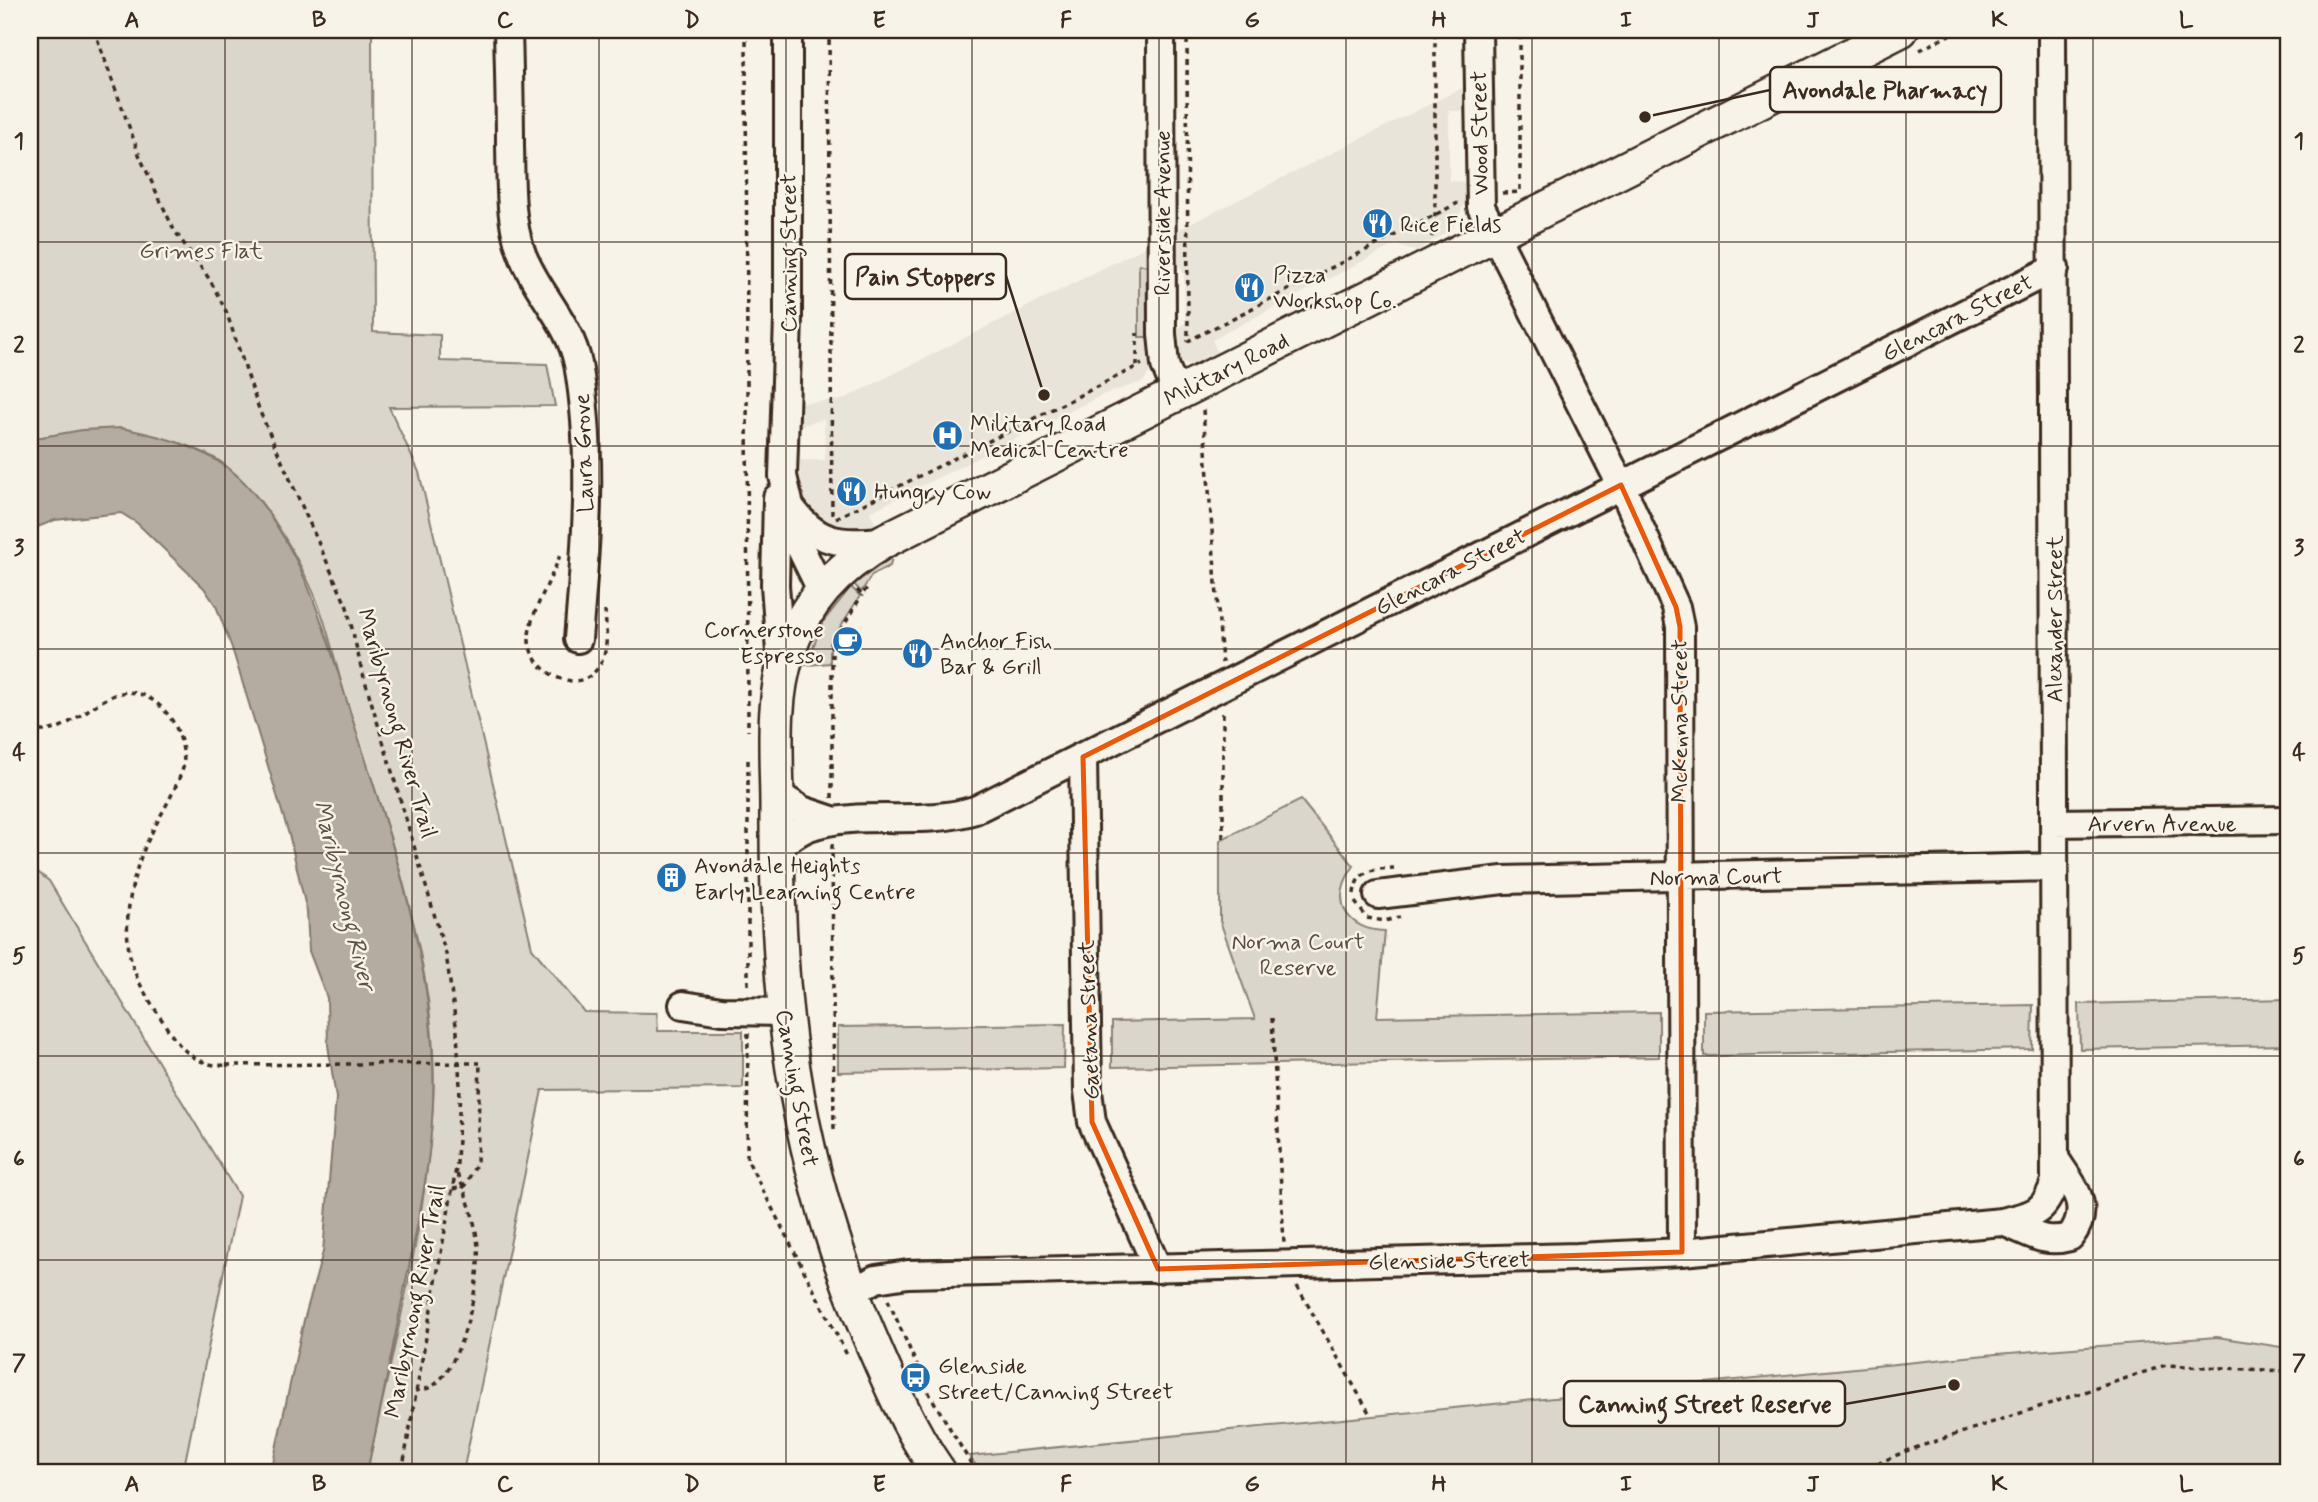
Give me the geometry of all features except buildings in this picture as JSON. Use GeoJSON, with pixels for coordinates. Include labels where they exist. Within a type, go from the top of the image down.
{"type":"FeatureCollection","features":[{"type":"Feature","properties":{"kind":"main road","name":"Military Road"},"geometry":{"type":"LineString","coordinates":[[821,590],[842,568],[884,541],[1190,402],[1441,259],[1901,30]]}},
{"type":"Feature","properties":{"kind":"main road","name":"Canning Street"},"geometry":{"type":"LineString","coordinates":[[821,590],[795,635],[781,677],[777,714],[777,926],[783,1012],[805,1142],[828,1227],[852,1292],[916,1439],[939,1472]]}},
{"type":"Feature","properties":{"kind":"street","name":"Laura Grove"},"geometry":{"type":"LineString","coordinates":[[508,30],[511,211],[521,250],[536,285],[563,324],[578,361],[587,434],[585,555],[578,639]]}},
{"type":"Feature","properties":{"kind":"street","name":"Canning Street"},"geometry":{"type":"LineString","coordinates":[[788,30],[785,489],[802,553],[821,590]]}},
{"type":"Feature","properties":{"kind":"street","name":"Riverside Avenue"},"geometry":{"type":"LineString","coordinates":[[1161,30],[1163,353],[1190,402]]}},
{"type":"Feature","properties":{"kind":"street","name":"Wood Street"},"geometry":{"type":"LineString","coordinates":[[1478,30],[1479,195],[1494,232]]}},
{"type":"Feature","properties":{"kind":"street","name":"Alexander Street"},"geometry":{"type":"LineString","coordinates":[[2045,1205],[2055,1181],[2055,268],[2052,30]]}},
{"type":"Feature","properties":{"kind":"street","name":"McKenna Street"},"geometry":{"type":"LineString","coordinates":[[1494,232],[1621,485],[1676,607],[1680,627],[1678,877],[1682,1252]]}},
{"type":"Feature","properties":{"kind":"street","name":"Glencara Street"},"geometry":{"type":"LineString","coordinates":[[777,847],[807,828],[832,820],[921,820],[954,817],[975,810],[2055,268]]}},
{"type":"Feature","properties":{"kind":"street","name":"Canning Street"},"geometry":{"type":"LineString","coordinates":[[781,677],[775,584],[777,496],[785,489]]}},
{"type":"Feature","properties":{"kind":"street"},"geometry":{"type":"LineString","coordinates":[[785,489],[811,530],[827,540],[884,541]]}},
{"type":"Feature","properties":{"kind":"street","name":"Gaetana Street"},"geometry":{"type":"LineString","coordinates":[[1083,757],[1088,1090],[1092,1122],[1158,1269]]}},
{"type":"Feature","properties":{"kind":"street","name":"Glencara Street"},"geometry":{"type":"LineString","coordinates":[[777,794],[802,810],[832,820]]}},
{"type":"Feature","properties":{"kind":"street","name":"Arvern Avenue"},"geometry":{"type":"LineString","coordinates":[[2054,823],[2282,822]]}},
{"type":"Feature","properties":{"kind":"street","name":"Norma Court"},"geometry":{"type":"LineString","coordinates":[[1378,895],[1503,880],[2054,867]]}},
{"type":"Feature","properties":{"kind":"street"},"geometry":{"type":"LineString","coordinates":[[683,1004],[722,1011],[783,1012]]}},
{"type":"Feature","properties":{"kind":"street"},"geometry":{"type":"LineString","coordinates":[[2002,1222],[2026,1230],[2040,1240],[2054,1241],[2070,1237],[2082,1213],[2079,1198],[2055,1158]]}},
{"type":"Feature","properties":{"kind":"street","name":"Glenside Street"},"geometry":{"type":"LineString","coordinates":[[852,1292],[876,1279],[908,1274],[1158,1269],[1682,1252],[2002,1222],[2032,1216],[2045,1205]]}},
{"type":"Feature","properties":{"kind":"path","name":"Maribyrnong River Trail"},"geometry":{"type":"LineString","coordinates":[[94,30],[140,157],[174,230],[210,280],[226,311],[260,412],[347,607],[361,667],[446,954],[457,1032],[460,1086],[456,1172],[401,1472]]}},
{"type":"Feature","properties":{"kind":"path"},"geometry":{"type":"LineString","coordinates":[[830,30],[832,520],[1435,214],[1479,195],[1520,192],[1520,30]]}},
{"type":"Feature","properties":{"kind":"path"},"geometry":{"type":"LineString","coordinates":[[1187,30],[1188,341]]}},
{"type":"Feature","properties":{"kind":"path"},"geometry":{"type":"LineString","coordinates":[[1435,30],[1435,214],[1432,240],[1441,259]]}},
{"type":"Feature","properties":{"kind":"path"},"geometry":{"type":"LineString","coordinates":[[1190,402],[1223,685],[1223,838]]}},
{"type":"Feature","properties":{"kind":"path"},"geometry":{"type":"LineString","coordinates":[[561,553],[530,631],[531,651],[539,665],[556,677],[570,681],[590,675],[597,669],[607,640],[604,604]]}},
{"type":"Feature","properties":{"kind":"path"},"geometry":{"type":"LineString","coordinates":[[834,1135],[832,644],[862,596]]}},
{"type":"Feature","properties":{"kind":"path"},"geometry":{"type":"LineString","coordinates":[[30,729],[52,731],[107,698],[136,693],[146,696],[164,710],[179,734],[184,765],[139,863],[129,915],[128,945],[133,967],[155,1008],[182,1049],[213,1067],[480,1063],[477,1163],[464,1187]]}},
{"type":"Feature","properties":{"kind":"path"},"geometry":{"type":"LineString","coordinates":[[1404,868],[1373,869],[1364,873],[1358,880],[1354,898],[1361,912],[1376,921],[1411,915]]}},
{"type":"Feature","properties":{"kind":"path"},"geometry":{"type":"LineString","coordinates":[[1272,1018],[1284,1264],[1371,1416]]}},
{"type":"Feature","properties":{"kind":"path"},"geometry":{"type":"LineString","coordinates":[[415,1391],[432,1387],[448,1368],[469,1314],[476,1284],[478,1246],[464,1187],[456,1172]]}},
{"type":"Feature","properties":{"kind":"path"},"geometry":{"type":"LineString","coordinates":[[453,1189],[464,1187]]}},
{"type":"Feature","properties":{"kind":"path"},"geometry":{"type":"LineString","coordinates":[[897,1296],[887,1298],[903,1337],[930,1395],[976,1472]]}},
{"type":"Feature","properties":{"kind":"path"},"geometry":{"type":"LineString","coordinates":[[1859,1472],[1906,1451],[2166,1365],[2288,1371]]}},
{"type":"Feature","properties":{"kind":"highlighted area"},"geometry":{"type":"Polygon","coordinates":[[[1621,485],[1676,607],[1680,627],[1682,1252],[1158,1269],[1092,1122],[1083,757],[1621,485]]]}},
{"type":"Feature","properties":{"kind":"shaded area"},"geometry":{"type":"Polygon","coordinates":[[[1468,85],[1467,111],[1449,111],[1449,181],[1467,182],[1465,203],[1453,228],[1416,251],[1396,244],[1229,331],[1212,340],[1218,353],[1195,364],[1186,364],[1178,359],[1173,327],[1180,327],[1185,323],[1184,274],[1173,254],[1172,233],[1468,85]]]}},
{"type":"Feature","properties":{"kind":"shaded area"},"geometry":{"type":"Polygon","coordinates":[[[1151,244],[1152,361],[1150,371],[1143,382],[1104,394],[870,512],[876,525],[862,531],[841,534],[808,515],[801,497],[800,460],[825,460],[824,419],[799,426],[799,403],[842,400],[1151,244]]]}},
{"type":"Feature","properties":{"kind":"green space","name":"Grimes Flat"},"geometry":{"type":"Polygon","coordinates":[[[30,30],[372,30],[373,332],[440,335],[440,361],[547,364],[555,406],[389,407],[419,472],[532,948],[584,1012],[657,1013],[658,1031],[743,1031],[743,1088],[542,1090],[463,1472],[367,1472],[416,1243],[429,1150],[433,1054],[429,1003],[408,901],[315,597],[273,519],[251,490],[214,458],[159,437],[122,431],[87,431],[30,439],[30,30]]]}},
{"type":"Feature","properties":{"kind":"green space"},"geometry":{"type":"Polygon","coordinates":[[[1139,264],[1151,267],[1152,337],[1139,337],[1139,264]]]}},
{"type":"Feature","properties":{"kind":"green space"},"geometry":{"type":"Polygon","coordinates":[[[892,557],[890,566],[872,575],[861,592],[854,584],[892,557]]]}},
{"type":"Feature","properties":{"kind":"green space"},"geometry":{"type":"Polygon","coordinates":[[[851,587],[860,596],[830,643],[830,663],[806,665],[823,622],[851,587]]]}},
{"type":"Feature","properties":{"kind":"green space","name":"Norma Court Reserve"},"geometry":{"type":"Polygon","coordinates":[[[1301,800],[1354,866],[1343,890],[1345,910],[1351,919],[1360,925],[1385,931],[1377,1017],[1659,1012],[1659,1057],[1112,1067],[1112,1022],[1255,1019],[1220,921],[1220,840],[1301,800]]]}},
{"type":"Feature","properties":{"kind":"green space"},"geometry":{"type":"Polygon","coordinates":[[[30,866],[49,881],[239,1196],[183,1472],[30,1472],[30,866]]]}},
{"type":"Feature","properties":{"kind":"green space"},"geometry":{"type":"Polygon","coordinates":[[[2288,999],[2288,1045],[2080,1049],[2079,1004],[2288,999]]]}},
{"type":"Feature","properties":{"kind":"green space"},"geometry":{"type":"Polygon","coordinates":[[[2033,1005],[2032,1049],[1704,1056],[1704,1011],[2033,1005]]]}},
{"type":"Feature","properties":{"kind":"green space"},"geometry":{"type":"Polygon","coordinates":[[[1065,1024],[1064,1068],[838,1072],[838,1027],[1065,1024]]]}},
{"type":"Feature","properties":{"kind":"green space"},"geometry":{"type":"Polygon","coordinates":[[[2217,1337],[2288,1348],[2288,1472],[981,1472],[969,1456],[1996,1354],[2217,1337]]]}},
{"type":"Feature","properties":{"kind":"water","name":"Maribyrnong River"},"geometry":{"type":"Polygon","coordinates":[[[121,428],[174,441],[224,465],[251,490],[288,544],[325,631],[384,816],[410,910],[428,1006],[433,1054],[432,1124],[420,1211],[367,1472],[271,1472],[304,1320],[323,1252],[336,1098],[328,1045],[327,998],[309,951],[307,912],[290,838],[232,648],[216,606],[204,588],[137,523],[121,513],[55,520],[30,530],[30,439],[82,430],[121,428]]]}},
{"type":"Feature","properties":{"kind":"place","name":"Avondale Pharmacy"},"geometry":{"type":"Point","coordinates":[1645,117]}},
{"type":"Feature","properties":{"kind":"place","name":"Rice Fields"},"geometry":{"type":"Point","coordinates":[1377,224]}},
{"type":"Feature","properties":{"kind":"place","name":"Pizza Workshop Co."},"geometry":{"type":"Point","coordinates":[1250,287]}},
{"type":"Feature","properties":{"kind":"place","name":"Pain Stoppers"},"geometry":{"type":"Point","coordinates":[1044,395]}},
{"type":"Feature","properties":{"kind":"place","name":"Military Road Medical Centre"},"geometry":{"type":"Point","coordinates":[947,436]}},
{"type":"Feature","properties":{"kind":"place","name":"Hungry Cow"},"geometry":{"type":"Point","coordinates":[851,491]}},
{"type":"Feature","properties":{"kind":"place","name":"Cornerstone Espresso"},"geometry":{"type":"Point","coordinates":[847,642]}},
{"type":"Feature","properties":{"kind":"place","name":"Anchor Fish Bar & Grill"},"geometry":{"type":"Point","coordinates":[917,653]}},
{"type":"Feature","properties":{"kind":"place","name":"Avondale Heights Early Learning Centre"},"geometry":{"type":"Point","coordinates":[671,878]}},
{"type":"Feature","properties":{"kind":"place","name":"Glenside Street/Canning Street"},"geometry":{"type":"Point","coordinates":[915,1378]}},
{"type":"Feature","properties":{"kind":"place","name":"Canning Street Reserve"},"geometry":{"type":"Point","coordinates":[1954,1385]}}]}
